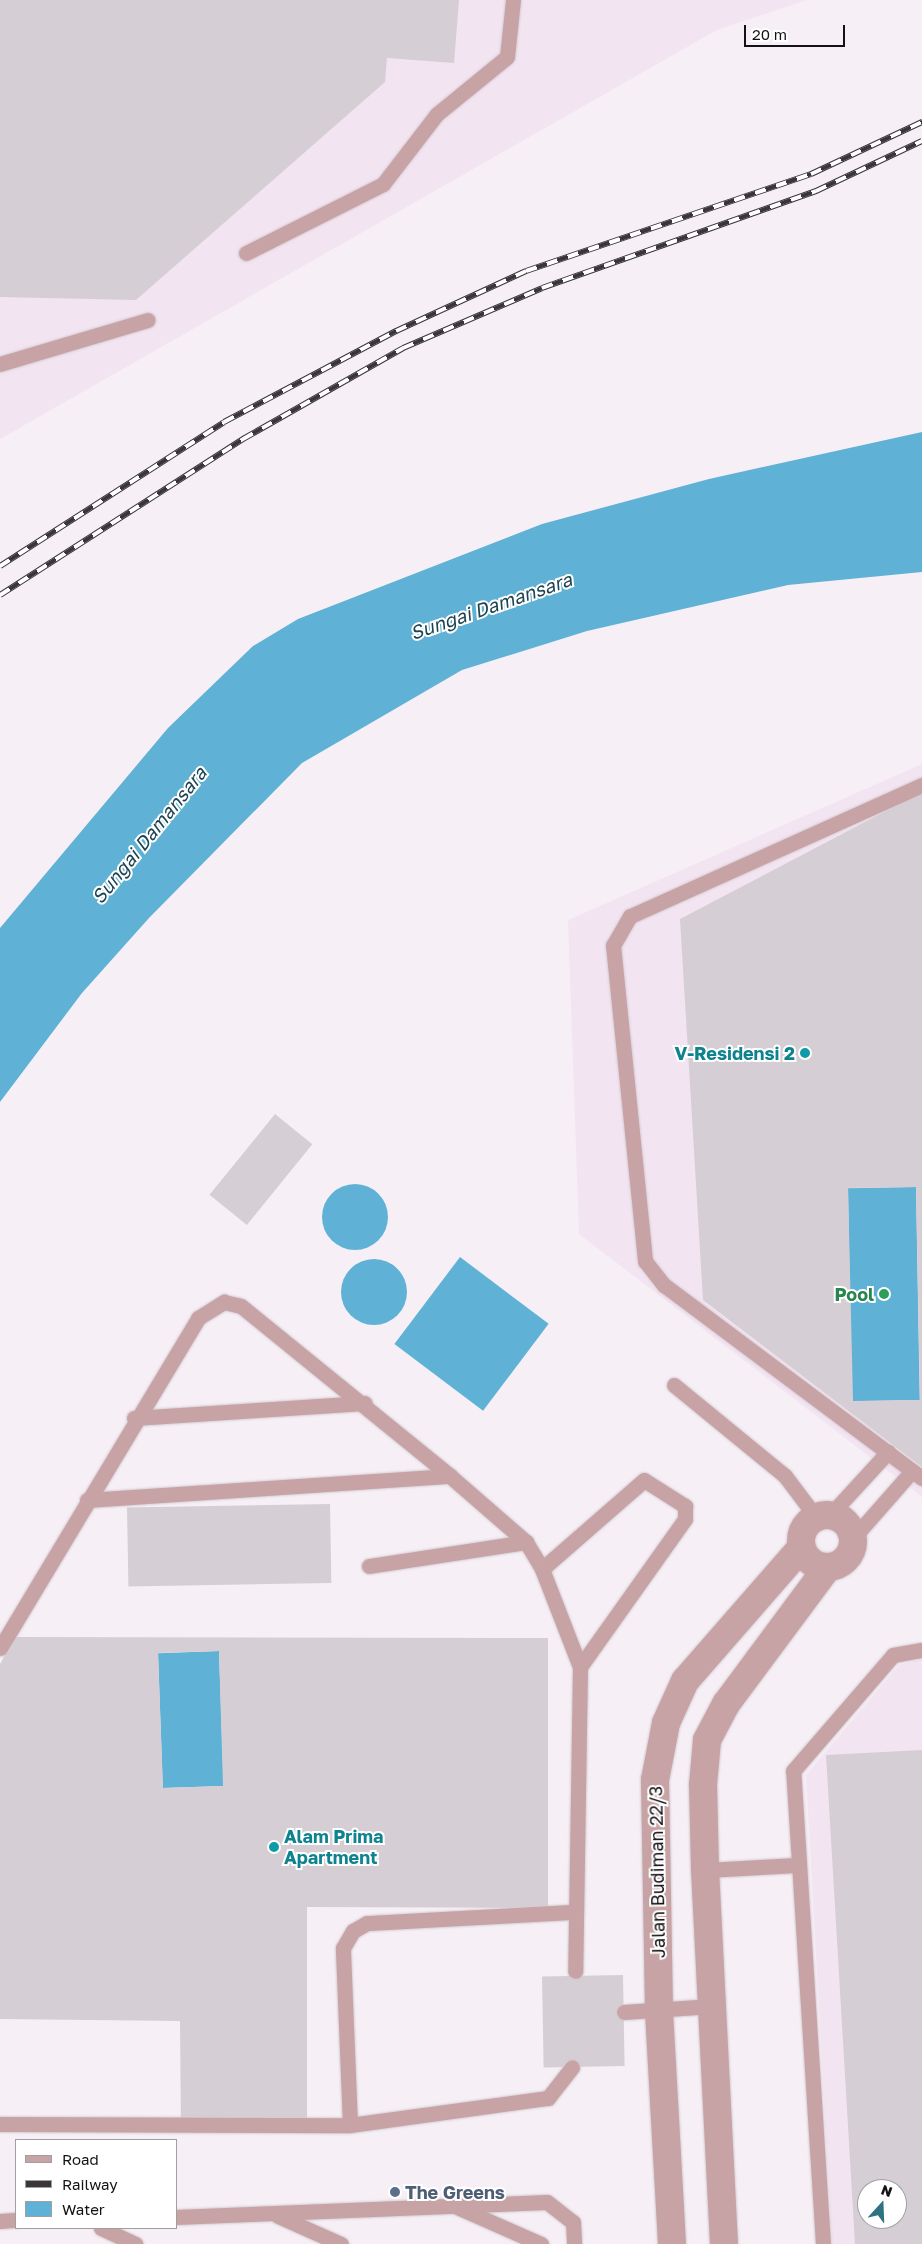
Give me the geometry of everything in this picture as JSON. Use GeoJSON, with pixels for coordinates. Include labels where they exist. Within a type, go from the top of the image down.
{"type":"FeatureCollection","features":[{"type":"Feature","properties":{"kind":"street"},"geometry":{"type":"LineString","coordinates":[[724,2244],[703,1785],[707,1740],[726,1704],[827,1568],[850,1555],[854,1537],[845,1522],[823,1516],[803,1530],[801,1548],[811,1562],[827,1568]]}},
{"type":"Feature","properties":{"kind":"street","name":"Jalan Budiman 22/3"},"geometry":{"type":"LineString","coordinates":[[672,2244],[659,2010],[655,1780],[666,1723],[685,1681],[801,1548]]}},
{"type":"Feature","properties":{"kind":"lane"},"geometry":{"type":"LineString","coordinates":[[246,253],[383,184],[437,114],[507,56],[513,0]]}},
{"type":"Feature","properties":{"kind":"lane"},"geometry":{"type":"LineString","coordinates":[[0,364],[148,320]]}},
{"type":"Feature","properties":{"kind":"lane"},"geometry":{"type":"LineString","coordinates":[[854,1537],[917,1475],[664,1284],[645,1261],[613,946],[630,916],[922,784]]}},
{"type":"Feature","properties":{"kind":"lane"},"geometry":{"type":"LineString","coordinates":[[0,1648],[134,1418],[198,1318],[224,1302],[260,1318],[365,1403],[526,1542],[542,1569],[580,1667],[573,1912],[575,1971]]}},
{"type":"Feature","properties":{"kind":"lane"},"geometry":{"type":"LineString","coordinates":[[674,1385],[785,1476],[823,1516],[888,1452]]}},
{"type":"Feature","properties":{"kind":"lane"},"geometry":{"type":"LineString","coordinates":[[134,1418],[365,1403]]}},
{"type":"Feature","properties":{"kind":"lane"},"geometry":{"type":"LineString","coordinates":[[87,1500],[450,1476]]}},
{"type":"Feature","properties":{"kind":"lane"},"geometry":{"type":"LineString","coordinates":[[542,1569],[644,1480],[685,1506],[685,1519],[580,1667]]}},
{"type":"Feature","properties":{"kind":"lane"},"geometry":{"type":"LineString","coordinates":[[369,1566],[526,1542]]}},
{"type":"Feature","properties":{"kind":"lane"},"geometry":{"type":"LineString","coordinates":[[824,2244],[798,1865],[794,1771],[893,1655],[922,1650]]}},
{"type":"Feature","properties":{"kind":"lane"},"geometry":{"type":"LineString","coordinates":[[706,1870],[798,1865]]}},
{"type":"Feature","properties":{"kind":"lane"},"geometry":{"type":"LineString","coordinates":[[350,2125],[343,1948],[353,1931],[367,1923],[573,1912]]}},
{"type":"Feature","properties":{"kind":"lane"},"geometry":{"type":"LineString","coordinates":[[624,2012],[712,2006]]}},
{"type":"Feature","properties":{"kind":"lane"},"geometry":{"type":"LineString","coordinates":[[0,2124],[350,2125],[548,2098],[572,2067]]}},
{"type":"Feature","properties":{"kind":"lane"},"geometry":{"type":"LineString","coordinates":[[178,2217],[274,2215],[451,2204],[547,2202],[572,2222],[574,2244]]}},
{"type":"Feature","properties":{"kind":"lane"},"geometry":{"type":"LineString","coordinates":[[451,2204],[541,2244]]}},
{"type":"Feature","properties":{"kind":"lane"},"geometry":{"type":"LineString","coordinates":[[274,2215],[341,2244]]}},
{"type":"Feature","properties":{"kind":"lane"},"geometry":{"type":"LineString","coordinates":[[0,2220],[15,2220]]}},
{"type":"Feature","properties":{"kind":"lane"},"geometry":{"type":"LineString","coordinates":[[103,2229],[136,2244]]}},
{"type":"Feature","properties":{"kind":"shaded area"},"geometry":{"type":"Polygon","coordinates":[[[0,0],[807,0],[717,30],[0,439],[0,0]]]}},
{"type":"Feature","properties":{"kind":"shaded area"},"geometry":{"type":"Polygon","coordinates":[[[922,764],[922,1497],[579,1234],[568,920],[922,764]]]}},
{"type":"Feature","properties":{"kind":"shaded area"},"geometry":{"type":"Polygon","coordinates":[[[922,1659],[922,2244],[832,2244],[806,1775],[899,1665],[922,1659]]]}},
{"type":"Feature","properties":{"kind":"water","name":"Sungai Damansara"},"geometry":{"type":"Polygon","coordinates":[[[922,432],[922,572],[788,585],[587,631],[462,670],[302,763],[149,918],[82,993],[0,1102],[0,928],[168,728],[253,646],[298,619],[542,524],[709,479],[922,432]]]}},
{"type":"Feature","properties":{"kind":"water"},"geometry":{"type":"Polygon","coordinates":[[[348,1184],[362,1184],[374,1189],[383,1198],[388,1210],[386,1230],[379,1241],[362,1250],[348,1250],[336,1245],[327,1236],[322,1224],[322,1210],[327,1198],[336,1189],[348,1184]]]}},
{"type":"Feature","properties":{"kind":"water","name":"Pool"},"geometry":{"type":"Polygon","coordinates":[[[916,1187],[920,1400],[852,1401],[848,1188],[916,1187]]]}},
{"type":"Feature","properties":{"kind":"water"},"geometry":{"type":"Polygon","coordinates":[[[460,1257],[549,1324],[483,1411],[394,1344],[460,1257]]]}},
{"type":"Feature","properties":{"kind":"water"},"geometry":{"type":"Polygon","coordinates":[[[374,1259],[387,1261],[397,1269],[405,1279],[407,1292],[405,1305],[397,1315],[387,1323],[374,1325],[361,1323],[351,1315],[343,1305],[341,1292],[343,1279],[351,1269],[361,1261],[374,1259]]]}},
{"type":"Feature","properties":{"kind":"water"},"geometry":{"type":"Polygon","coordinates":[[[219,1651],[224,1786],[163,1788],[158,1653],[219,1651]]]}},
{"type":"Feature","properties":{"kind":"building"},"geometry":{"type":"Polygon","coordinates":[[[0,0],[459,0],[454,63],[387,58],[385,82],[136,300],[0,297],[0,0]]]}},
{"type":"Feature","properties":{"kind":"building","name":"V-Residensi 2"},"geometry":{"type":"Polygon","coordinates":[[[922,792],[922,1467],[703,1300],[680,919],[922,792]],[[916,1187],[848,1188],[853,1401],[920,1400],[916,1187]]]}},
{"type":"Feature","properties":{"kind":"building"},"geometry":{"type":"Polygon","coordinates":[[[275,1114],[312,1144],[247,1225],[210,1195],[275,1114]]]}},
{"type":"Feature","properties":{"kind":"building"},"geometry":{"type":"Polygon","coordinates":[[[330,1504],[331,1583],[128,1587],[127,1508],[330,1504]]]}},
{"type":"Feature","properties":{"kind":"building","name":"Alam Prima Apartment"},"geometry":{"type":"Polygon","coordinates":[[[15,1637],[548,1638],[548,1908],[307,1907],[307,2131],[181,2131],[180,2021],[0,2019],[0,1664],[15,1637]],[[219,1651],[158,1653],[163,1788],[223,1786],[219,1651]]]}},
{"type":"Feature","properties":{"kind":"building"},"geometry":{"type":"Polygon","coordinates":[[[922,1750],[922,2244],[855,2244],[826,1755],[922,1750]]]}},
{"type":"Feature","properties":{"kind":"building"},"geometry":{"type":"Polygon","coordinates":[[[623,1975],[625,2066],[544,2067],[542,1976],[623,1975]]]}},
{"type":"Feature","properties":{"kind":"railway"},"geometry":{"type":"LineString","coordinates":[[0,566],[224,422],[396,331],[526,271],[811,174],[922,122]]}},
{"type":"Feature","properties":{"kind":"railway"},"geometry":{"type":"LineString","coordinates":[[0,595],[243,439],[403,348],[542,288],[816,191],[922,141]]}},
{"type":"Feature","properties":{"kind":"place","name":"V-Residensi 2"},"geometry":{"type":"Point","coordinates":[805,1053]}},
{"type":"Feature","properties":{"kind":"place","name":"Pool"},"geometry":{"type":"Point","coordinates":[884,1294]}},
{"type":"Feature","properties":{"kind":"place","name":"Alam Prima Apartment"},"geometry":{"type":"Point","coordinates":[274,1847]}},
{"type":"Feature","properties":{"kind":"place","name":"The Greens"},"geometry":{"type":"Point","coordinates":[395,2192]}}]}
